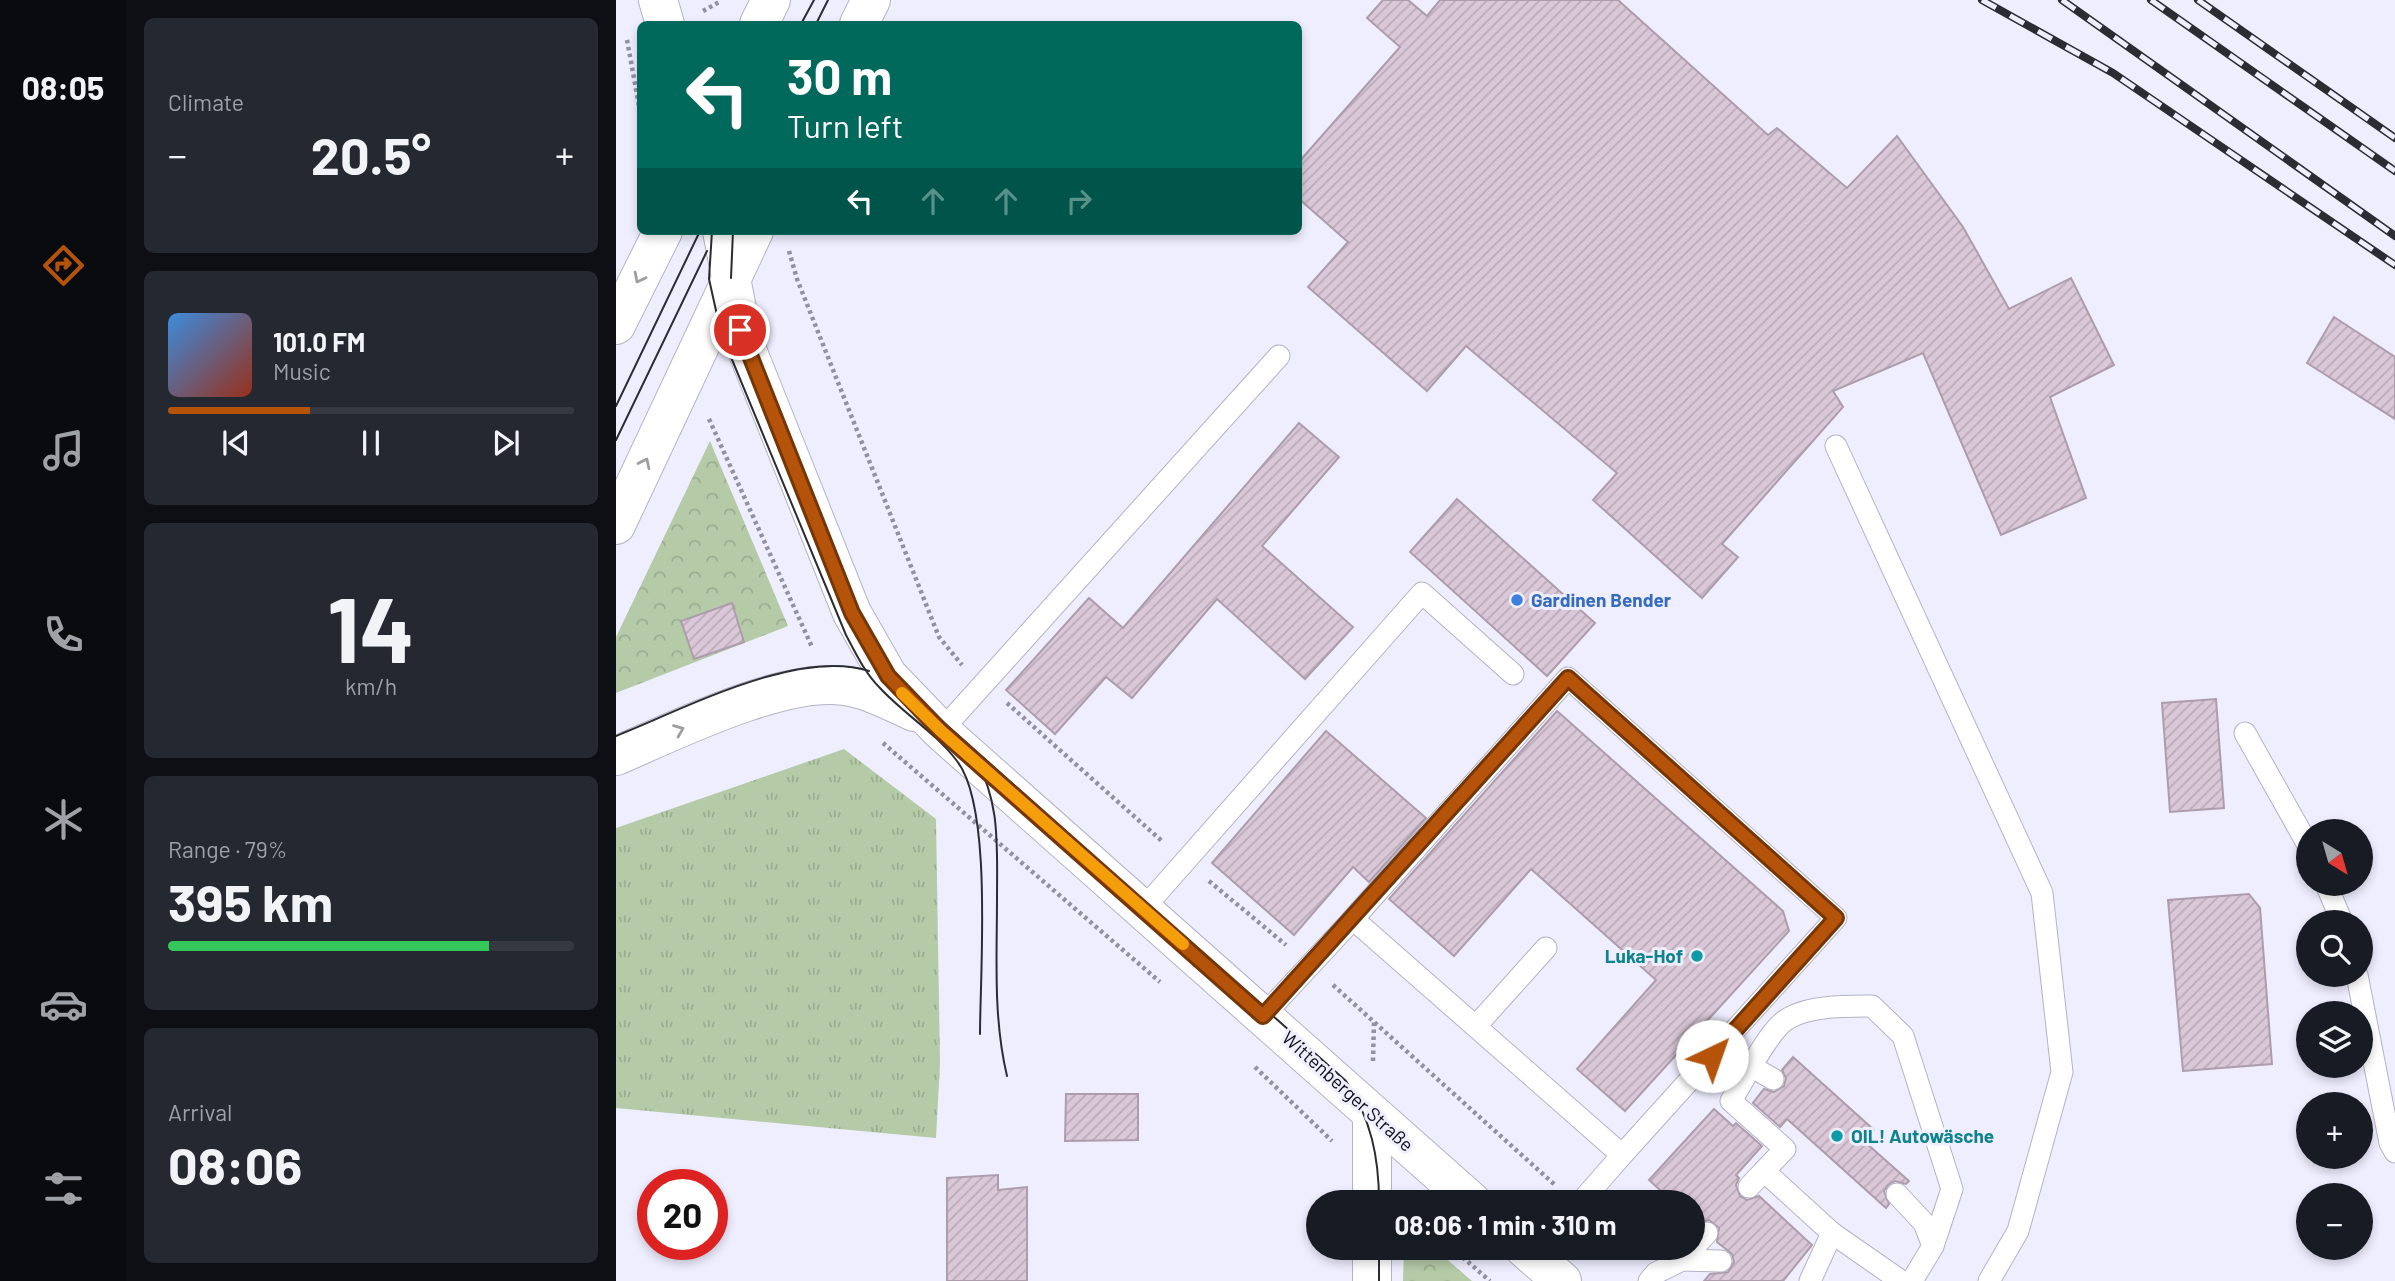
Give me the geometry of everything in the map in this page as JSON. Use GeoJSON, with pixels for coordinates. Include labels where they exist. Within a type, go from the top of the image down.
{"type":"FeatureCollection","features":[{"type":"Feature","properties":{"kind":"main road"},"geometry":{"type":"LineString","coordinates":[[658,0],[664,21]]}},
{"type":"Feature","properties":{"kind":"main road"},"geometry":{"type":"LineString","coordinates":[[760,21],[771,0]]}},
{"type":"Feature","properties":{"kind":"main road"},"geometry":{"type":"LineString","coordinates":[[860,21],[871,0]]}},
{"type":"Feature","properties":{"kind":"main road"},"geometry":{"type":"LineString","coordinates":[[616,324],[661,235]]}},
{"type":"Feature","properties":{"kind":"main road"},"geometry":{"type":"LineString","coordinates":[[723,235],[731,278]]}},
{"type":"Feature","properties":{"kind":"main road"},"geometry":{"type":"LineString","coordinates":[[616,525],[731,278],[771,239]]}},
{"type":"Feature","properties":{"kind":"main road","name":"Wittenberger Straße"},"geometry":{"type":"LineString","coordinates":[[731,278],[743,340],[862,632],[888,676],[934,725],[1458,1190]]}},
{"type":"Feature","properties":{"kind":"main road"},"geometry":{"type":"LineString","coordinates":[[616,756],[761,698],[805,685],[856,688],[934,725]]}},
{"type":"Feature","properties":{"kind":"main road"},"geometry":{"type":"LineString","coordinates":[[1371,1114],[1372,1190]]}},
{"type":"Feature","properties":{"kind":"main road"},"geometry":{"type":"LineString","coordinates":[[1372,1260],[1372,1281]]}},
{"type":"Feature","properties":{"kind":"main road"},"geometry":{"type":"LineString","coordinates":[[1542,1260],[1562,1281]]}},
{"type":"Feature","properties":{"kind":"lane"},"geometry":{"type":"LineString","coordinates":[[934,725],[981,687],[1279,356]]}},
{"type":"Feature","properties":{"kind":"lane"},"geometry":{"type":"LineString","coordinates":[[1836,446],[2042,893],[2062,1072],[2018,1231],[1989,1281]]}},
{"type":"Feature","properties":{"kind":"lane"},"geometry":{"type":"LineString","coordinates":[[1143,909],[1422,593],[1513,674]]}},
{"type":"Feature","properties":{"kind":"lane"},"geometry":{"type":"LineString","coordinates":[[1263,1016],[1568,678],[1836,918],[1622,1155],[1581,1190]]}},
{"type":"Feature","properties":{"kind":"lane"},"geometry":{"type":"LineString","coordinates":[[2245,733],[2296,824]]}},
{"type":"Feature","properties":{"kind":"lane"},"geometry":{"type":"LineString","coordinates":[[1353,919],[1622,1155]]}},
{"type":"Feature","properties":{"kind":"lane"},"geometry":{"type":"LineString","coordinates":[[1476,1026],[1546,948]]}},
{"type":"Feature","properties":{"kind":"lane"},"geometry":{"type":"LineString","coordinates":[[2359,987],[2390,1143],[2395,1152]]}},
{"type":"Feature","properties":{"kind":"lane"},"geometry":{"type":"LineString","coordinates":[[1749,1187],[1785,1149],[1731,1101],[1752,1067],[1783,1022],[1829,1005],[1872,1006],[1903,1036],[1952,1189],[1933,1246],[1912,1281]]}},
{"type":"Feature","properties":{"kind":"lane"},"geometry":{"type":"LineString","coordinates":[[1752,1067],[1773,1079]]}},
{"type":"Feature","properties":{"kind":"lane"},"geometry":{"type":"LineString","coordinates":[[1764,1171],[1832,1233],[1901,1281]]}},
{"type":"Feature","properties":{"kind":"lane"},"geometry":{"type":"LineString","coordinates":[[1897,1194],[1924,1223],[1933,1246]]}},
{"type":"Feature","properties":{"kind":"lane"},"geometry":{"type":"LineString","coordinates":[[1810,1281],[1832,1233]]}},
{"type":"Feature","properties":{"kind":"lane"},"geometry":{"type":"LineString","coordinates":[[1648,1281],[1656,1273],[1682,1260],[1721,1261]]}},
{"type":"Feature","properties":{"kind":"path"},"geometry":{"type":"LineString","coordinates":[[626,38],[637,95]]}},
{"type":"Feature","properties":{"kind":"path"},"geometry":{"type":"LineString","coordinates":[[771,239],[797,279],[939,637],[981,687],[993,690],[1185,861],[1311,965],[1563,1190]]}},
{"type":"Feature","properties":{"kind":"path"},"geometry":{"type":"LineString","coordinates":[[1466,1260],[1490,1281]]}},
{"type":"Feature","properties":{"kind":"green space"},"geometry":{"type":"Polygon","coordinates":[[[710,441],[788,626],[616,693],[616,637],[710,441]]]}},
{"type":"Feature","properties":{"kind":"green space"},"geometry":{"type":"Polygon","coordinates":[[[844,749],[936,819],[940,1064],[936,1138],[616,1108],[616,828],[844,749]]]}},
{"type":"Feature","properties":{"kind":"green space"},"geometry":{"type":"Polygon","coordinates":[[[1404,1260],[1448,1260],[1472,1281],[1403,1281],[1404,1260]]]}},
{"type":"Feature","properties":{"kind":"building"},"geometry":{"type":"Polygon","coordinates":[[[1383,0],[1408,0],[1427,16],[1440,0],[1618,0],[1768,135],[1777,128],[1847,188],[1897,136],[1963,227],[2009,309],[2071,278],[2114,365],[2050,397],[2086,498],[2001,535],[1923,353],[1833,391],[1843,407],[1722,544],[1738,557],[1702,598],[1593,500],[1617,473],[1466,346],[1427,391],[1308,287],[1348,242],[1302,202],[1302,158],[1400,47],[1367,18],[1383,0]]]}},
{"type":"Feature","properties":{"kind":"building"},"geometry":{"type":"Polygon","coordinates":[[[2334,317],[2395,357],[2395,419],[2307,363],[2334,317]]]}},
{"type":"Feature","properties":{"kind":"building"},"geometry":{"type":"Polygon","coordinates":[[[1299,423],[1339,457],[1262,546],[1353,627],[1305,679],[1217,599],[1132,698],[1106,677],[1055,734],[1006,690],[1089,598],[1123,628],[1299,423]]]}},
{"type":"Feature","properties":{"kind":"building","name":"Gardinen Bender"},"geometry":{"type":"Polygon","coordinates":[[[1457,499],[1595,623],[1547,676],[1410,552],[1457,499]]]}},
{"type":"Feature","properties":{"kind":"building"},"geometry":{"type":"Polygon","coordinates":[[[732,603],[744,642],[694,659],[681,621],[732,603]]]}},
{"type":"Feature","properties":{"kind":"building"},"geometry":{"type":"Polygon","coordinates":[[[2216,699],[2224,808],[2170,812],[2162,703],[2216,699]]]}},
{"type":"Feature","properties":{"kind":"building","name":"Luka-Hof"},"geometry":{"type":"Polygon","coordinates":[[[1557,711],[1783,911],[1789,931],[1625,1111],[1577,1069],[1656,980],[1531,869],[1454,956],[1389,899],[1557,711]]]}},
{"type":"Feature","properties":{"kind":"building"},"geometry":{"type":"Polygon","coordinates":[[[1326,731],[1426,818],[1369,882],[1353,867],[1294,935],[1212,863],[1326,731]]]}},
{"type":"Feature","properties":{"kind":"building"},"geometry":{"type":"Polygon","coordinates":[[[2249,894],[2260,908],[2272,1064],[2183,1071],[2168,900],[2249,894]]]}},
{"type":"Feature","properties":{"kind":"building","name":"OIL! Autowäsche"},"geometry":{"type":"Polygon","coordinates":[[[1793,1057],[1874,1130],[1865,1142],[1909,1181],[1906,1184],[1895,1181],[1888,1185],[1884,1191],[1889,1204],[1886,1208],[1787,1119],[1780,1127],[1753,1103],[1764,1089],[1774,1092],[1784,1086],[1786,1078],[1782,1070],[1793,1057]]]}},
{"type":"Feature","properties":{"kind":"building"},"geometry":{"type":"Polygon","coordinates":[[[1066,1094],[1138,1094],[1138,1140],[1065,1141],[1066,1094]]]}},
{"type":"Feature","properties":{"kind":"building"},"geometry":{"type":"Polygon","coordinates":[[[1714,1109],[1733,1126],[1736,1123],[1762,1146],[1736,1175],[1739,1178],[1736,1185],[1740,1196],[1747,1200],[1759,1196],[1812,1245],[1783,1281],[1704,1281],[1710,1274],[1728,1272],[1734,1262],[1732,1254],[1717,1242],[1719,1228],[1709,1220],[1705,1221],[1705,1190],[1660,1190],[1649,1180],[1714,1109]]]}},
{"type":"Feature","properties":{"kind":"building"},"geometry":{"type":"Polygon","coordinates":[[[998,1175],[998,1190],[1027,1187],[1027,1281],[947,1281],[947,1178],[998,1175]]]}},
{"type":"Feature","properties":{"kind":"tram line"},"geometry":{"type":"LineString","coordinates":[[803,21],[814,0]]}},
{"type":"Feature","properties":{"kind":"tram line"},"geometry":{"type":"LineString","coordinates":[[818,21],[828,0]]}},
{"type":"Feature","properties":{"kind":"tram line"},"geometry":{"type":"LineString","coordinates":[[616,406],[698,235]]}},
{"type":"Feature","properties":{"kind":"tram line"},"geometry":{"type":"LineString","coordinates":[[712,235],[709,279],[721,333],[846,635],[875,682],[949,751],[968,783],[976,814],[982,892],[980,1034]]}},
{"type":"Feature","properties":{"kind":"tram line"},"geometry":{"type":"LineString","coordinates":[[731,278],[733,235]]}},
{"type":"Feature","properties":{"kind":"tram line"},"geometry":{"type":"LineString","coordinates":[[616,440],[707,251]]}},
{"type":"Feature","properties":{"kind":"tram line"},"geometry":{"type":"LineString","coordinates":[[862,632],[894,678],[1346,1081],[1362,1110],[1372,1139],[1378,1190]]}},
{"type":"Feature","properties":{"kind":"tram line"},"geometry":{"type":"LineString","coordinates":[[616,736],[707,698],[776,674],[841,666],[869,671]]}},
{"type":"Feature","properties":{"kind":"tram line"},"geometry":{"type":"LineString","coordinates":[[972,753],[988,788],[995,823],[998,1010],[1007,1076]]}},
{"type":"Feature","properties":{"kind":"tram line"},"geometry":{"type":"LineString","coordinates":[[985,780],[1037,815]]}},
{"type":"Feature","properties":{"kind":"tram line"},"geometry":{"type":"LineString","coordinates":[[1379,1260],[1379,1281]]}},
{"type":"Feature","properties":{"kind":"railway"},"geometry":{"type":"LineString","coordinates":[[1982,0],[2113,73],[2395,265]]}},
{"type":"Feature","properties":{"kind":"railway"},"geometry":{"type":"LineString","coordinates":[[2062,0],[2395,236]]}},
{"type":"Feature","properties":{"kind":"railway"},"geometry":{"type":"LineString","coordinates":[[2151,0],[2395,171]]}},
{"type":"Feature","properties":{"kind":"railway"},"geometry":{"type":"LineString","coordinates":[[2198,0],[2395,138]]}},
{"type":"Feature","properties":{"kind":"slow traffic"},"geometry":{"type":"LineString","coordinates":[[902,693],[941,731],[1183,944]]}},
{"type":"Feature","properties":{"kind":"place","name":"Gardinen Bender"},"geometry":{"type":"Point","coordinates":[1517,600]}},
{"type":"Feature","properties":{"kind":"place","name":"Luka-Hof"},"geometry":{"type":"Point","coordinates":[1697,956]}},
{"type":"Feature","properties":{"kind":"place","name":"OIL! Autowäsche"},"geometry":{"type":"Point","coordinates":[1837,1136]}},
{"type":"Feature","properties":{"kind":"route"},"geometry":{"type":"LineString","coordinates":[[740,330],[852,613],[871,650],[897,688],[941,731],[1263,1016],[1568,678],[1836,918],[1712,1056]]}}]}
